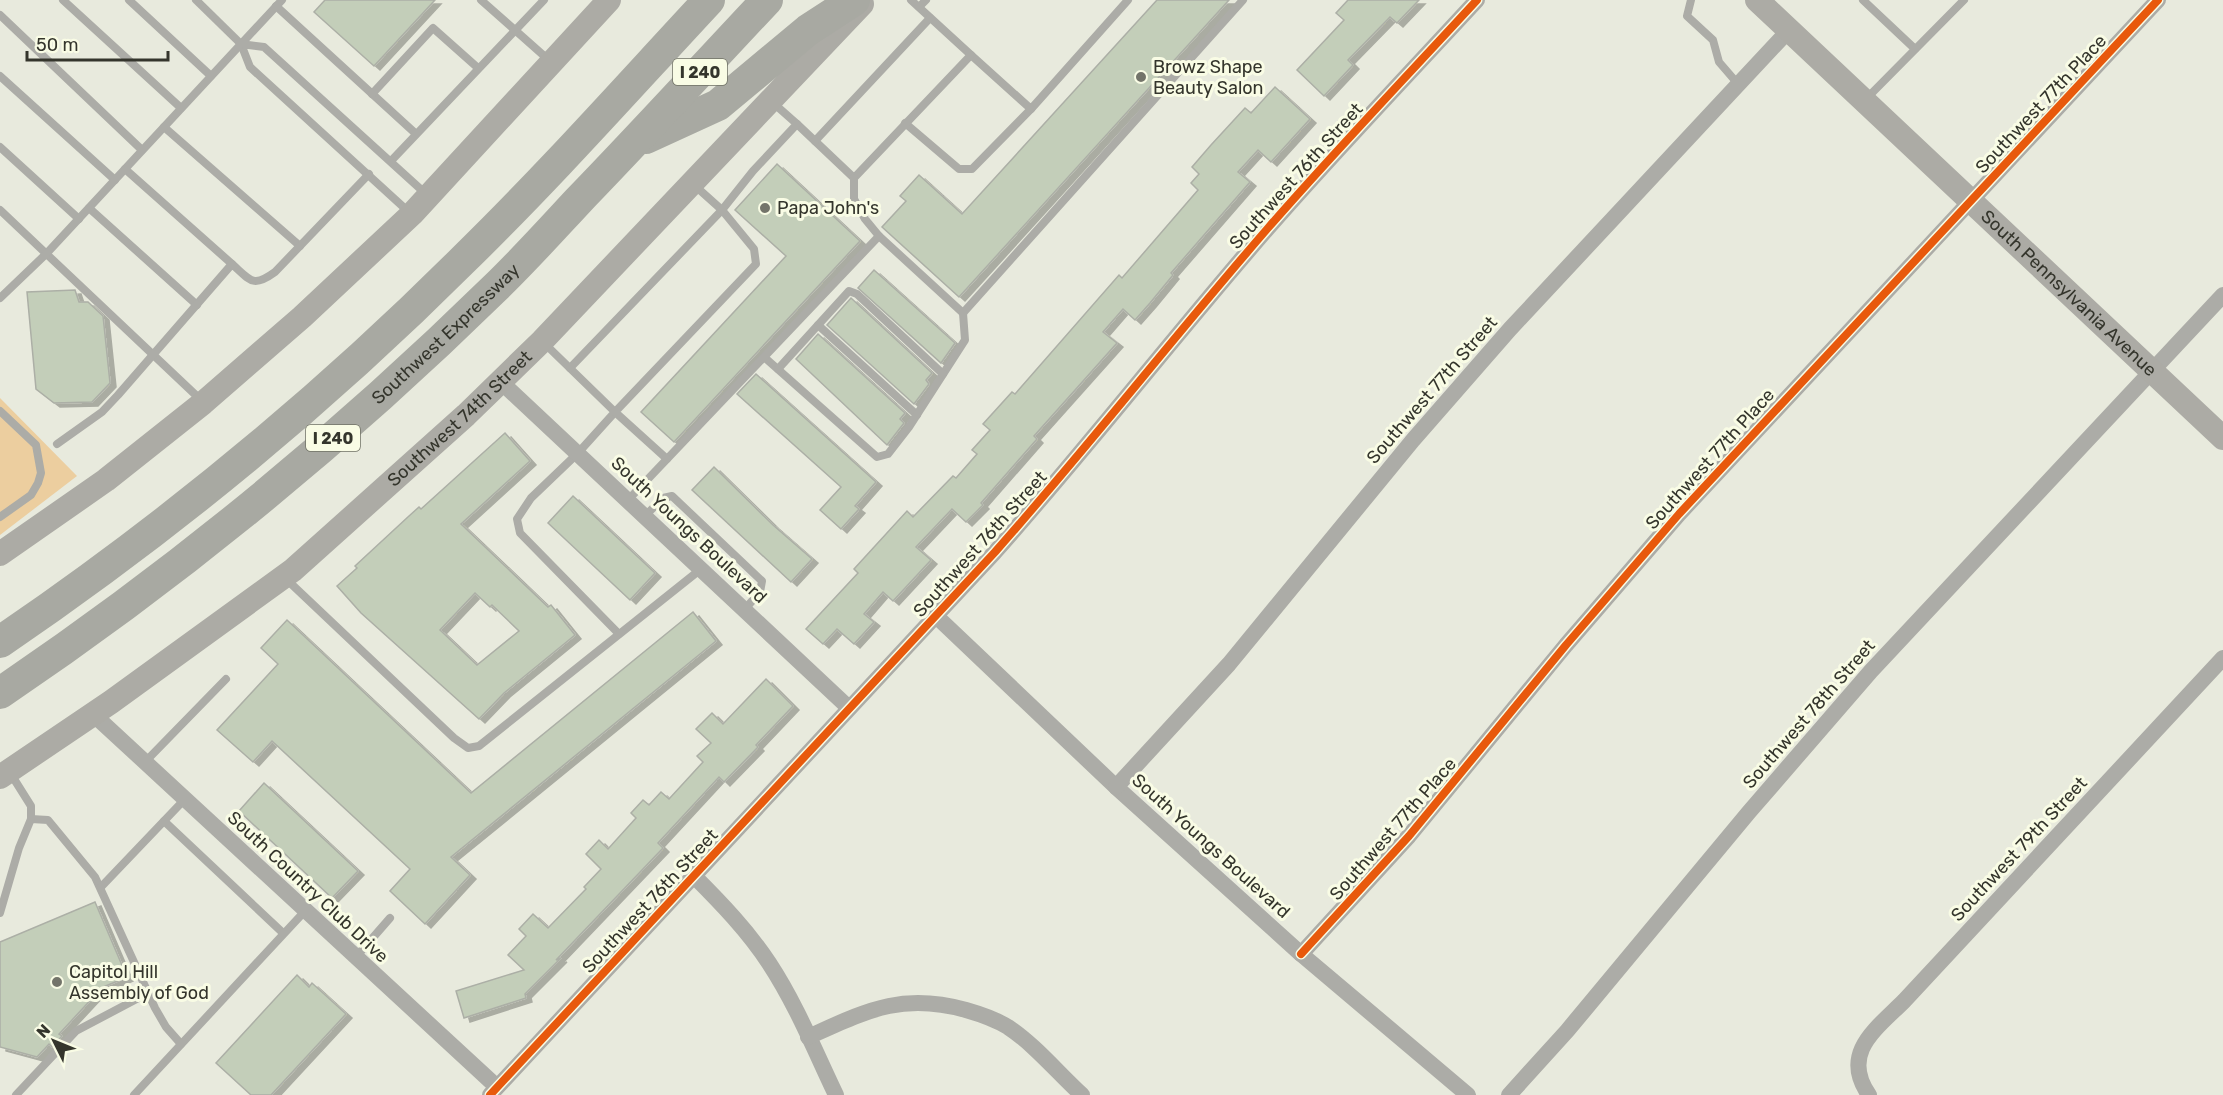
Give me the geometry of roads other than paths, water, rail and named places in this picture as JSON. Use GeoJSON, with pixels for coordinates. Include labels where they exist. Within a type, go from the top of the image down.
{"type":"FeatureCollection","features":[{"type":"Feature","properties":{"kind":"highway"},"geometry":{"type":"LineString","coordinates":[[671,41],[696,0]]}},
{"type":"Feature","properties":{"kind":"highway","name":"I 240"},"geometry":{"type":"LineString","coordinates":[[0,642],[153,533],[260,447],[345,372],[464,259],[709,0]]}},
{"type":"Feature","properties":{"kind":"highway","name":"Southwest Expressway"},"geometry":{"type":"LineString","coordinates":[[0,693],[142,593],[290,476],[368,408],[496,287],[767,0]]}},
{"type":"Feature","properties":{"kind":"highway"},"geometry":{"type":"LineString","coordinates":[[632,145],[718,105],[808,30],[854,0]]}},
{"type":"Feature","properties":{"kind":"main road"},"geometry":{"type":"LineString","coordinates":[[0,554],[106,480],[203,403],[302,317],[412,214],[609,0]]}},
{"type":"Feature","properties":{"kind":"main road","name":"Southwest 74th Street"},"geometry":{"type":"LineString","coordinates":[[4,774],[93,714],[284,577],[501,382],[866,0]]}},
{"type":"Feature","properties":{"kind":"main road","name":"South Pennsylvania Avenue"},"geometry":{"type":"LineString","coordinates":[[1765,3],[1789,30],[2223,438]]}},
{"type":"Feature","properties":{"kind":"street","name":"Southwest 76th Street"},"geometry":{"type":"LineString","coordinates":[[493,1091],[936,616],[1063,475],[1180,332],[1290,204],[1477,0]]}},
{"type":"Feature","properties":{"kind":"street","name":"Southwest 77th Place"},"geometry":{"type":"LineString","coordinates":[[1301,954],[1409,836],[1566,645],[1658,538],[1766,419],[2158,0]]}},
{"type":"Feature","properties":{"kind":"street","name":"Southwest 77th Street"},"geometry":{"type":"LineString","coordinates":[[1116,787],[1229,664],[1406,449],[1510,329],[1789,30]]}},
{"type":"Feature","properties":{"kind":"street","name":"Southwest 78th Street"},"geometry":{"type":"LineString","coordinates":[[1509,1095],[1575,1022],[1741,821],[1864,680],[2223,295]]}},
{"type":"Feature","properties":{"kind":"street","name":"South Youngs Boulevard"},"geometry":{"type":"LineString","coordinates":[[501,382],[849,708]]}},
{"type":"Feature","properties":{"kind":"street","name":"South Youngs Boulevard"},"geometry":{"type":"LineString","coordinates":[[936,616],[1116,787],[1301,954],[1468,1095]]}},
{"type":"Feature","properties":{"kind":"street","name":"Southwest 79th Street"},"geometry":{"type":"LineString","coordinates":[[1869,1095],[1863,1086],[1859,1072],[1859,1057],[1861,1047],[1871,1034],[2223,658]]}},
{"type":"Feature","properties":{"kind":"street","name":"South Country Club Drive"},"geometry":{"type":"LineString","coordinates":[[93,714],[356,957],[493,1091]]}},
{"type":"Feature","properties":{"kind":"street"},"geometry":{"type":"LineString","coordinates":[[694,876],[733,917],[769,963],[790,998],[836,1095]]}},
{"type":"Feature","properties":{"kind":"street"},"geometry":{"type":"LineString","coordinates":[[808,1037],[861,1014],[896,1004],[929,1002],[950,1006],[991,1018],[1007,1026],[1082,1095]]}},
{"type":"Feature","properties":{"kind":"lane"},"geometry":{"type":"LineString","coordinates":[[63,0],[182,108]]}},
{"type":"Feature","properties":{"kind":"lane"},"geometry":{"type":"LineString","coordinates":[[129,0],[211,76]]}},
{"type":"Feature","properties":{"kind":"lane"},"geometry":{"type":"LineString","coordinates":[[196,0],[241,44],[250,67],[412,214]]}},
{"type":"Feature","properties":{"kind":"lane"},"geometry":{"type":"LineString","coordinates":[[481,0],[552,62]]}},
{"type":"Feature","properties":{"kind":"lane"},"geometry":{"type":"LineString","coordinates":[[391,161],[415,133],[544,0]]}},
{"type":"Feature","properties":{"kind":"lane"},"geometry":{"type":"LineString","coordinates":[[911,0],[1031,109]]}},
{"type":"Feature","properties":{"kind":"lane"},"geometry":{"type":"LineString","coordinates":[[919,7],[926,0]]}},
{"type":"Feature","properties":{"kind":"lane"},"geometry":{"type":"LineString","coordinates":[[905,123],[959,169],[972,169],[1031,109],[1128,0]]}},
{"type":"Feature","properties":{"kind":"lane"},"geometry":{"type":"LineString","coordinates":[[963,313],[1243,0]]}},
{"type":"Feature","properties":{"kind":"lane"},"geometry":{"type":"LineString","coordinates":[[1691,0],[1688,16],[1713,40],[1719,62],[1738,84]]}},
{"type":"Feature","properties":{"kind":"lane"},"geometry":{"type":"LineString","coordinates":[[1863,0],[1915,49]]}},
{"type":"Feature","properties":{"kind":"lane"},"geometry":{"type":"LineString","coordinates":[[1864,101],[1964,0]]}},
{"type":"Feature","properties":{"kind":"lane"},"geometry":{"type":"LineString","coordinates":[[0,298],[47,253],[279,3],[415,133]]}},
{"type":"Feature","properties":{"kind":"lane"},"geometry":{"type":"LineString","coordinates":[[0,15],[142,150]]}},
{"type":"Feature","properties":{"kind":"lane"},"geometry":{"type":"LineString","coordinates":[[815,141],[930,18]]}},
{"type":"Feature","properties":{"kind":"lane"},"geometry":{"type":"LineString","coordinates":[[372,94],[433,28],[478,68]]}},
{"type":"Feature","properties":{"kind":"lane"},"geometry":{"type":"LineString","coordinates":[[241,44],[264,47],[429,196]]}},
{"type":"Feature","properties":{"kind":"lane"},"geometry":{"type":"LineString","coordinates":[[764,357],[877,457],[888,454],[917,415],[965,340],[963,313],[879,236],[865,219],[854,199],[854,178],[971,55]]}},
{"type":"Feature","properties":{"kind":"lane"},"geometry":{"type":"LineString","coordinates":[[0,76],[114,180]]}},
{"type":"Feature","properties":{"kind":"lane"},"geometry":{"type":"LineString","coordinates":[[771,101],[854,178]]}},
{"type":"Feature","properties":{"kind":"lane"},"geometry":{"type":"LineString","coordinates":[[570,368],[722,210],[753,171],[797,124]]}},
{"type":"Feature","properties":{"kind":"lane"},"geometry":{"type":"LineString","coordinates":[[164,127],[300,246]]}},
{"type":"Feature","properties":{"kind":"lane"},"geometry":{"type":"LineString","coordinates":[[0,147],[79,219]]}},
{"type":"Feature","properties":{"kind":"lane"},"geometry":{"type":"LineString","coordinates":[[125,169],[250,280],[262,281],[275,272],[369,174]]}},
{"type":"Feature","properties":{"kind":"lane"},"geometry":{"type":"LineString","coordinates":[[619,634],[520,534],[517,519],[531,498],[578,453],[756,264],[754,249],[722,210],[693,183]]}},
{"type":"Feature","properties":{"kind":"lane"},"geometry":{"type":"LineString","coordinates":[[89,208],[197,305]]}},
{"type":"Feature","properties":{"kind":"lane"},"geometry":{"type":"LineString","coordinates":[[0,210],[203,403]]}},
{"type":"Feature","properties":{"kind":"lane"},"geometry":{"type":"LineString","coordinates":[[628,500],[879,236]]}},
{"type":"Feature","properties":{"kind":"lane"},"geometry":{"type":"LineString","coordinates":[[57,444],[102,412],[232,264]]}},
{"type":"Feature","properties":{"kind":"lane"},"geometry":{"type":"LineString","coordinates":[[778,369],[849,291],[857,294],[943,374]]}},
{"type":"Feature","properties":{"kind":"lane"},"geometry":{"type":"LineString","coordinates":[[818,325],[917,415]]}},
{"type":"Feature","properties":{"kind":"lane"},"geometry":{"type":"LineString","coordinates":[[542,341],[667,459]]}},
{"type":"Feature","properties":{"kind":"lane"},"geometry":{"type":"LineString","coordinates":[[0,411],[36,445],[41,473],[31,495],[0,517]]}},
{"type":"Feature","properties":{"kind":"lane"},"geometry":{"type":"LineString","coordinates":[[645,516],[663,498],[672,496],[762,581],[760,592],[745,609]]}},
{"type":"Feature","properties":{"kind":"lane"},"geometry":{"type":"LineString","coordinates":[[284,577],[454,738],[468,748],[479,746],[701,569]]}},
{"type":"Feature","properties":{"kind":"lane"},"geometry":{"type":"LineString","coordinates":[[145,762],[226,679]]}},
{"type":"Feature","properties":{"kind":"lane"},"geometry":{"type":"LineString","coordinates":[[0,913],[19,848],[31,819],[31,806],[4,774]]}},
{"type":"Feature","properties":{"kind":"lane"},"geometry":{"type":"LineString","coordinates":[[100,887],[185,799]]}},
{"type":"Feature","properties":{"kind":"lane"},"geometry":{"type":"LineString","coordinates":[[31,819],[48,820],[95,877],[148,993],[166,1027],[181,1044]]}},
{"type":"Feature","properties":{"kind":"lane"},"geometry":{"type":"LineString","coordinates":[[164,821],[284,933]]}},
{"type":"Feature","properties":{"kind":"lane"},"geometry":{"type":"LineString","coordinates":[[134,1095],[305,910]]}},
{"type":"Feature","properties":{"kind":"lane"},"geometry":{"type":"LineString","coordinates":[[356,957],[390,918]]}},
{"type":"Feature","properties":{"kind":"lane"},"geometry":{"type":"LineString","coordinates":[[16,1095],[76,1031],[148,993]]}},
{"type":"Feature","properties":{"kind":"place","name":"Browz Shape Beauty Salon"},"geometry":{"type":"Point","coordinates":[1141,77]}},
{"type":"Feature","properties":{"kind":"place","name":"Papa John's"},"geometry":{"type":"Point","coordinates":[765,208]}},
{"type":"Feature","properties":{"kind":"place","name":"Capitol Hill Assembly of God"},"geometry":{"type":"Point","coordinates":[57,982]}}]}
